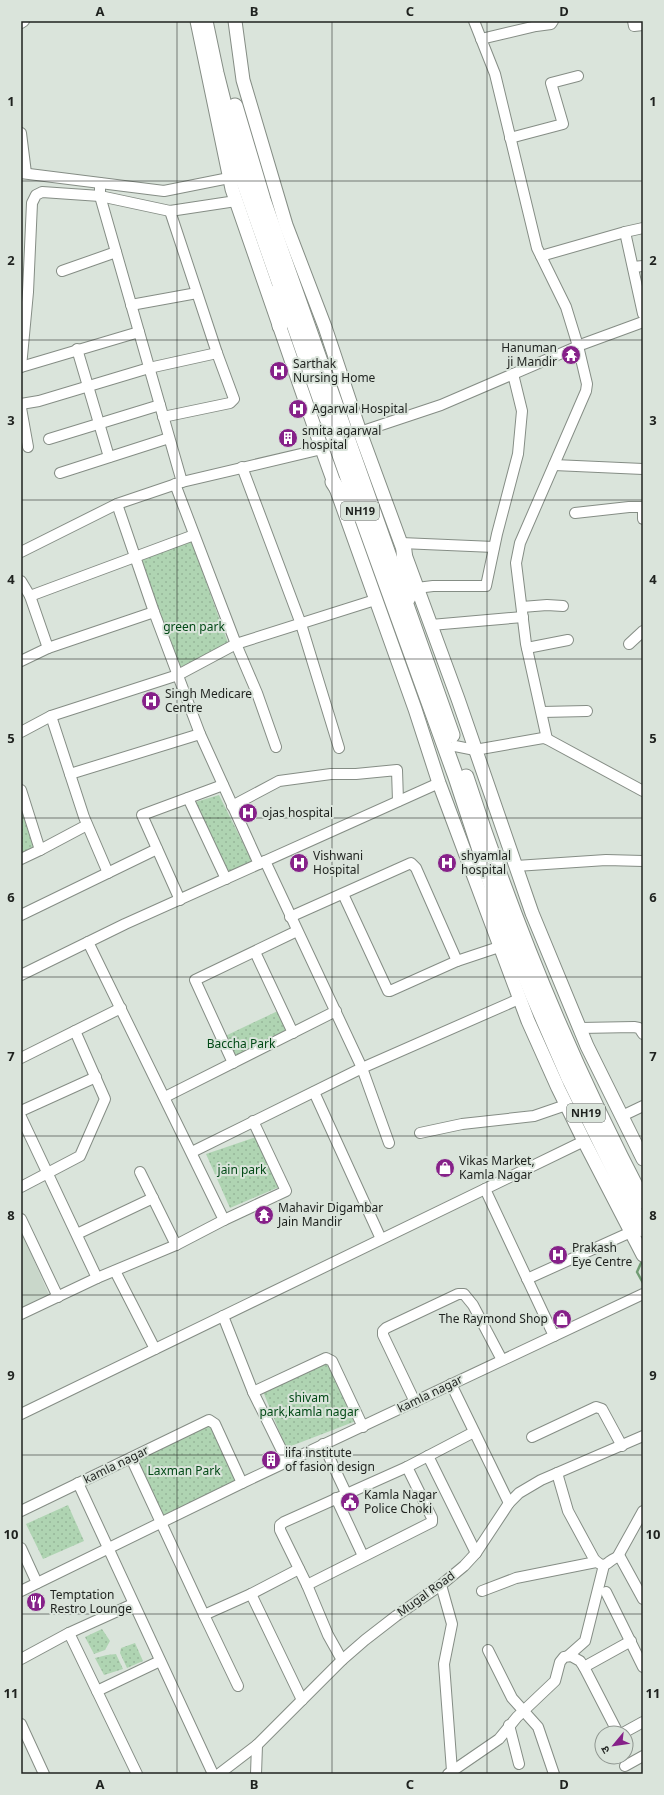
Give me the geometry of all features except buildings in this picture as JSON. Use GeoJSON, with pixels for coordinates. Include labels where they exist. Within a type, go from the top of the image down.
{"type":"FeatureCollection","features":[{"type":"Feature","properties":{"kind":"highway","name":"NH19"},"geometry":{"type":"LineString","coordinates":[[205,21],[216,73],[242,176],[456,777],[503,920],[526,997],[569,1078],[637,1231]]}},
{"type":"Feature","properties":{"kind":"highway","name":"NH19"},"geometry":{"type":"LineString","coordinates":[[215,21],[228,82],[263,200],[484,831],[559,1024],[609,1136],[643,1201]]}},
{"type":"Feature","properties":{"kind":"highway"},"geometry":{"type":"LineString","coordinates":[[276,272],[280,326]]}},
{"type":"Feature","properties":{"kind":"highway"},"geometry":{"type":"LineString","coordinates":[[333,482],[348,503],[373,546]]}},
{"type":"Feature","properties":{"kind":"highway"},"geometry":{"type":"LineString","coordinates":[[403,547],[410,620]]}},
{"type":"Feature","properties":{"kind":"main road"},"geometry":{"type":"LineString","coordinates":[[197,21],[229,178],[236,201],[333,482],[415,709],[439,783],[499,946],[526,997],[566,1105],[584,1141],[637,1231],[643,1255]]}},
{"type":"Feature","properties":{"kind":"main road"},"geometry":{"type":"LineString","coordinates":[[235,21],[243,80],[286,225],[325,327],[360,432],[431,625],[532,913],[580,1028],[643,1159]]}},
{"type":"Feature","properties":{"kind":"street"},"geometry":{"type":"LineString","coordinates":[[474,21],[495,74],[537,248],[566,308],[578,346],[587,387],[519,550],[516,563],[527,648],[548,739]]}},
{"type":"Feature","properties":{"kind":"street"},"geometry":{"type":"LineString","coordinates":[[481,40],[536,26],[551,24],[553,21]]}},
{"type":"Feature","properties":{"kind":"street"},"geometry":{"type":"LineString","coordinates":[[633,21],[634,26],[643,25]]}},
{"type":"Feature","properties":{"kind":"street"},"geometry":{"type":"LineString","coordinates":[[510,138],[563,124],[551,83],[578,76]]}},
{"type":"Feature","properties":{"kind":"street"},"geometry":{"type":"LineString","coordinates":[[21,132],[23,173],[164,191],[229,178]]}},
{"type":"Feature","properties":{"kind":"street"},"geometry":{"type":"LineString","coordinates":[[100,183],[100,196],[160,405],[179,483],[194,535],[236,644],[257,693],[276,746]]}},
{"type":"Feature","properties":{"kind":"street"},"geometry":{"type":"LineString","coordinates":[[139,332],[77,349],[21,367],[28,292],[32,203],[34,198],[42,192],[100,196],[170,211],[236,201]]}},
{"type":"Feature","properties":{"kind":"street"},"geometry":{"type":"LineString","coordinates":[[163,417],[233,402],[234,399],[217,353],[170,211]]}},
{"type":"Feature","properties":{"kind":"street"},"geometry":{"type":"LineString","coordinates":[[541,256],[643,228]]}},
{"type":"Feature","properties":{"kind":"street"},"geometry":{"type":"LineString","coordinates":[[625,232],[638,266],[643,314]]}},
{"type":"Feature","properties":{"kind":"street"},"geometry":{"type":"LineString","coordinates":[[62,271],[116,252]]}},
{"type":"Feature","properties":{"kind":"street"},"geometry":{"type":"LineString","coordinates":[[131,306],[197,294]]}},
{"type":"Feature","properties":{"kind":"street"},"geometry":{"type":"LineString","coordinates":[[360,432],[441,405],[578,346],[643,322]]}},
{"type":"Feature","properties":{"kind":"street"},"geometry":{"type":"LineString","coordinates":[[77,349],[109,457]]}},
{"type":"Feature","properties":{"kind":"street"},"geometry":{"type":"LineString","coordinates":[[21,404],[39,401],[149,368],[217,353]]}},
{"type":"Feature","properties":{"kind":"street"},"geometry":{"type":"LineString","coordinates":[[417,588],[433,586],[486,587],[494,547],[519,447],[522,411],[513,374]]}},
{"type":"Feature","properties":{"kind":"street"},"geometry":{"type":"LineString","coordinates":[[49,439],[160,405]]}},
{"type":"Feature","properties":{"kind":"street"},"geometry":{"type":"LineString","coordinates":[[21,408],[28,447]]}},
{"type":"Feature","properties":{"kind":"street"},"geometry":{"type":"LineString","coordinates":[[60,473],[169,438]]}},
{"type":"Feature","properties":{"kind":"street"},"geometry":{"type":"LineString","coordinates":[[21,552],[117,504],[179,483],[322,449]]}},
{"type":"Feature","properties":{"kind":"street"},"geometry":{"type":"LineString","coordinates":[[554,465],[643,469]]}},
{"type":"Feature","properties":{"kind":"street"},"geometry":{"type":"LineString","coordinates":[[242,467],[301,624],[340,748]]}},
{"type":"Feature","properties":{"kind":"street"},"geometry":{"type":"LineString","coordinates":[[117,504],[154,612],[200,734],[232,806],[290,917],[336,1011],[362,1068],[389,1143]]}},
{"type":"Feature","properties":{"kind":"street"},"geometry":{"type":"LineString","coordinates":[[575,513],[629,506],[643,507],[643,519]]}},
{"type":"Feature","properties":{"kind":"street"},"geometry":{"type":"LineString","coordinates":[[30,596],[194,535]]}},
{"type":"Feature","properties":{"kind":"street"},"geometry":{"type":"LineString","coordinates":[[403,547],[494,547]]}},
{"type":"Feature","properties":{"kind":"street"},"geometry":{"type":"LineString","coordinates":[[21,581],[30,596],[48,648]]}},
{"type":"Feature","properties":{"kind":"street"},"geometry":{"type":"LineString","coordinates":[[21,732],[51,716],[178,675],[236,644],[375,600]]}},
{"type":"Feature","properties":{"kind":"street"},"geometry":{"type":"LineString","coordinates":[[431,625],[522,612],[547,605],[563,606]]}},
{"type":"Feature","properties":{"kind":"street"},"geometry":{"type":"LineString","coordinates":[[21,661],[48,648],[154,612]]}},
{"type":"Feature","properties":{"kind":"street"},"geometry":{"type":"LineString","coordinates":[[629,644],[643,630]]}},
{"type":"Feature","properties":{"kind":"street"},"geometry":{"type":"LineString","coordinates":[[527,648],[568,640]]}},
{"type":"Feature","properties":{"kind":"street"},"geometry":{"type":"LineString","coordinates":[[542,712],[587,710]]}},
{"type":"Feature","properties":{"kind":"street"},"geometry":{"type":"LineString","coordinates":[[51,716],[87,825],[108,873]]}},
{"type":"Feature","properties":{"kind":"street"},"geometry":{"type":"LineString","coordinates":[[70,774],[200,734]]}},
{"type":"Feature","properties":{"kind":"street"},"geometry":{"type":"LineString","coordinates":[[455,746],[475,750],[543,738],[548,739],[643,791]]}},
{"type":"Feature","properties":{"kind":"street"},"geometry":{"type":"LineString","coordinates":[[232,806],[275,783],[331,774],[356,774],[397,770],[398,802]]}},
{"type":"Feature","properties":{"kind":"street"},"geometry":{"type":"LineString","coordinates":[[21,975],[88,942],[439,783]]}},
{"type":"Feature","properties":{"kind":"street"},"geometry":{"type":"LineString","coordinates":[[180,900],[142,815],[223,785]]}},
{"type":"Feature","properties":{"kind":"street"},"geometry":{"type":"LineString","coordinates":[[21,790],[40,850]]}},
{"type":"Feature","properties":{"kind":"street"},"geometry":{"type":"LineString","coordinates":[[188,798],[226,879]]}},
{"type":"Feature","properties":{"kind":"street"},"geometry":{"type":"LineString","coordinates":[[21,859],[87,825]]}},
{"type":"Feature","properties":{"kind":"street"},"geometry":{"type":"LineString","coordinates":[[21,915],[157,849]]}},
{"type":"Feature","properties":{"kind":"street"},"geometry":{"type":"LineString","coordinates":[[516,866],[606,860],[643,860]]}},
{"type":"Feature","properties":{"kind":"street"},"geometry":{"type":"LineString","coordinates":[[290,917],[411,863],[414,864],[457,961]]}},
{"type":"Feature","properties":{"kind":"street"},"geometry":{"type":"LineString","coordinates":[[343,894],[388,991],[457,961],[499,946]]}},
{"type":"Feature","properties":{"kind":"street"},"geometry":{"type":"LineString","coordinates":[[233,1063],[195,980],[297,932]]}},
{"type":"Feature","properties":{"kind":"street"},"geometry":{"type":"LineString","coordinates":[[88,942],[224,1220]]}},
{"type":"Feature","properties":{"kind":"street"},"geometry":{"type":"LineString","coordinates":[[255,952],[293,1033]]}},
{"type":"Feature","properties":{"kind":"street"},"geometry":{"type":"LineString","coordinates":[[192,1152],[362,1068],[526,997]]}},
{"type":"Feature","properties":{"kind":"street"},"geometry":{"type":"LineString","coordinates":[[21,1058],[121,1008]]}},
{"type":"Feature","properties":{"kind":"street"},"geometry":{"type":"LineString","coordinates":[[165,1097],[336,1011]]}},
{"type":"Feature","properties":{"kind":"street"},"geometry":{"type":"LineString","coordinates":[[580,1028],[634,1027],[639,1028],[643,1034]]}},
{"type":"Feature","properties":{"kind":"street"},"geometry":{"type":"LineString","coordinates":[[21,1187],[48,1174],[81,1154],[105,1099],[75,1031]]}},
{"type":"Feature","properties":{"kind":"street"},"geometry":{"type":"LineString","coordinates":[[21,1110],[96,1077]]}},
{"type":"Feature","properties":{"kind":"street"},"geometry":{"type":"LineString","coordinates":[[314,1092],[381,1239]]}},
{"type":"Feature","properties":{"kind":"street"},"geometry":{"type":"LineString","coordinates":[[420,1133],[462,1124],[534,1116],[566,1105]]}},
{"type":"Feature","properties":{"kind":"street"},"geometry":{"type":"LineString","coordinates":[[622,1116],[643,1106]]}},
{"type":"Feature","properties":{"kind":"street"},"geometry":{"type":"LineString","coordinates":[[21,1117],[97,1278]]}},
{"type":"Feature","properties":{"kind":"street"},"geometry":{"type":"LineString","coordinates":[[21,1314],[97,1278],[176,1245],[224,1220],[286,1191],[253,1121]]}},
{"type":"Feature","properties":{"kind":"street"},"geometry":{"type":"LineString","coordinates":[[21,1414],[584,1141]]}},
{"type":"Feature","properties":{"kind":"street"},"geometry":{"type":"LineString","coordinates":[[140,1172],[176,1245]]}},
{"type":"Feature","properties":{"kind":"street"},"geometry":{"type":"LineString","coordinates":[[485,1189],[554,1336]]}},
{"type":"Feature","properties":{"kind":"street"},"geometry":{"type":"LineString","coordinates":[[77,1234],[153,1198]]}},
{"type":"Feature","properties":{"kind":"street"},"geometry":{"type":"LineString","coordinates":[[21,1219],[58,1296]]}},
{"type":"Feature","properties":{"kind":"street"},"geometry":{"type":"LineString","coordinates":[[527,1279],[637,1231]]}},
{"type":"Feature","properties":{"kind":"street"},"geometry":{"type":"LineString","coordinates":[[115,1271],[155,1349]]}},
{"type":"Feature","properties":{"kind":"street"},"geometry":{"type":"LineString","coordinates":[[415,1402],[383,1335],[383,1331],[386,1328],[458,1294],[464,1294],[473,1305],[502,1360]]}},
{"type":"Feature","properties":{"kind":"street","name":"kamla nagar"},"geometry":{"type":"LineString","coordinates":[[21,1592],[287,1461],[363,1427],[643,1294]]}},
{"type":"Feature","properties":{"kind":"street"},"geometry":{"type":"LineString","coordinates":[[223,1316],[253,1392],[287,1461]]}},
{"type":"Feature","properties":{"kind":"street"},"geometry":{"type":"LineString","coordinates":[[253,1392],[326,1358],[329,1358],[332,1361],[363,1427]]}},
{"type":"Feature","properties":{"kind":"street"},"geometry":{"type":"LineString","coordinates":[[451,1384],[509,1503]]}},
{"type":"Feature","properties":{"kind":"street"},"geometry":{"type":"LineString","coordinates":[[532,1437],[596,1407],[602,1409],[622,1446]]}},
{"type":"Feature","properties":{"kind":"street","name":"kamla nagar"},"geometry":{"type":"LineString","coordinates":[[21,1511],[211,1420],[215,1424],[242,1483]]}},
{"type":"Feature","properties":{"kind":"street"},"geometry":{"type":"LineString","coordinates":[[342,1660],[328,1635],[307,1585],[280,1530],[280,1525],[346,1493],[407,1467],[474,1432]]}},
{"type":"Feature","properties":{"kind":"street","name":"Mugal Road"},"geometry":{"type":"LineString","coordinates":[[219,1774],[257,1744],[342,1660],[396,1616],[441,1585],[476,1554],[509,1503],[529,1486],[643,1436]]}},
{"type":"Feature","properties":{"kind":"street"},"geometry":{"type":"LineString","coordinates":[[323,1444],[346,1493]]}},
{"type":"Feature","properties":{"kind":"street"},"geometry":{"type":"LineString","coordinates":[[428,1456],[476,1554]]}},
{"type":"Feature","properties":{"kind":"street"},"geometry":{"type":"LineString","coordinates":[[131,1458],[238,1686]]}},
{"type":"Feature","properties":{"kind":"street"},"geometry":{"type":"LineString","coordinates":[[307,1585],[432,1521],[407,1467]]}},
{"type":"Feature","properties":{"kind":"street"},"geometry":{"type":"LineString","coordinates":[[557,1473],[568,1511],[590,1554],[600,1564]]}},
{"type":"Feature","properties":{"kind":"street"},"geometry":{"type":"LineString","coordinates":[[78,1483],[213,1774]]}},
{"type":"Feature","properties":{"kind":"street"},"geometry":{"type":"LineString","coordinates":[[336,1498],[363,1556]]}},
{"type":"Feature","properties":{"kind":"street"},"geometry":{"type":"LineString","coordinates":[[482,1591],[516,1578],[600,1564],[618,1556],[643,1512]]}},
{"type":"Feature","properties":{"kind":"street"},"geometry":{"type":"LineString","coordinates":[[21,1548],[37,1583]]}},
{"type":"Feature","properties":{"kind":"street"},"geometry":{"type":"LineString","coordinates":[[618,1556],[622,1559],[643,1599]]}},
{"type":"Feature","properties":{"kind":"street"},"geometry":{"type":"LineString","coordinates":[[450,1773],[499,1739],[509,1725],[555,1681],[560,1662],[564,1657],[568,1656],[585,1641],[600,1564]]}},
{"type":"Feature","properties":{"kind":"street"},"geometry":{"type":"LineString","coordinates":[[204,1615],[299,1570]]}},
{"type":"Feature","properties":{"kind":"street"},"geometry":{"type":"LineString","coordinates":[[441,1585],[452,1624],[444,1664],[450,1773]]}},
{"type":"Feature","properties":{"kind":"street"},"geometry":{"type":"LineString","coordinates":[[606,1592],[643,1667]]}},
{"type":"Feature","properties":{"kind":"street"},"geometry":{"type":"LineString","coordinates":[[251,1594],[302,1700]]}},
{"type":"Feature","properties":{"kind":"street"},"geometry":{"type":"LineString","coordinates":[[21,1659],[69,1633],[133,1604]]}},
{"type":"Feature","properties":{"kind":"street"},"geometry":{"type":"LineString","coordinates":[[69,1633],[137,1774]]}},
{"type":"Feature","properties":{"kind":"street"},"geometry":{"type":"LineString","coordinates":[[584,1667],[630,1641]]}},
{"type":"Feature","properties":{"kind":"street"},"geometry":{"type":"LineString","coordinates":[[488,1650],[512,1698],[538,1727],[554,1774]]}},
{"type":"Feature","properties":{"kind":"street"},"geometry":{"type":"LineString","coordinates":[[568,1656],[580,1661],[584,1667],[614,1725]]}},
{"type":"Feature","properties":{"kind":"street"},"geometry":{"type":"LineString","coordinates":[[96,1691],[160,1661]]}},
{"type":"Feature","properties":{"kind":"street"},"geometry":{"type":"LineString","coordinates":[[634,1727],[643,1722]]}},
{"type":"Feature","properties":{"kind":"street"},"geometry":{"type":"LineString","coordinates":[[21,1724],[44,1774]]}},
{"type":"Feature","properties":{"kind":"street"},"geometry":{"type":"LineString","coordinates":[[509,1725],[519,1764]]}},
{"type":"Feature","properties":{"kind":"street"},"geometry":{"type":"LineString","coordinates":[[256,1774],[257,1744]]}},
{"type":"Feature","properties":{"kind":"street"},"geometry":{"type":"LineString","coordinates":[[625,1766],[643,1756]]}},
{"type":"Feature","properties":{"kind":"shaded area"},"geometry":{"type":"Polygon","coordinates":[[[21,1230],[49,1295],[21,1309],[21,1230]]]}},
{"type":"Feature","properties":{"kind":"green space","name":"green park"},"geometry":{"type":"Polygon","coordinates":[[[191,540],[228,643],[179,668],[141,558],[191,540]]]}},
{"type":"Feature","properties":{"kind":"green space"},"geometry":{"type":"Polygon","coordinates":[[[219,795],[252,861],[227,873],[192,803],[219,795]]]}},
{"type":"Feature","properties":{"kind":"green space"},"geometry":{"type":"Polygon","coordinates":[[[21,808],[34,849],[21,854],[21,808]]]}},
{"type":"Feature","properties":{"kind":"green space","name":"Baccha Park"},"geometry":{"type":"Polygon","coordinates":[[[282,1009],[293,1033],[233,1063],[221,1038],[282,1009]]]}},
{"type":"Feature","properties":{"kind":"green space","name":"jain park"},"geometry":{"type":"Polygon","coordinates":[[[256,1137],[279,1187],[230,1208],[206,1154],[256,1137]]]}},
{"type":"Feature","properties":{"kind":"green space","name":"shivam park,kamla nagar"},"geometry":{"type":"Polygon","coordinates":[[[330,1361],[356,1421],[286,1448],[262,1389],[330,1361]]]}},
{"type":"Feature","properties":{"kind":"green space","name":"Laxman Park"},"geometry":{"type":"Polygon","coordinates":[[[209,1420],[242,1483],[161,1522],[131,1458],[209,1420]]]}},
{"type":"Feature","properties":{"kind":"green space"},"geometry":{"type":"Polygon","coordinates":[[[68,1505],[84,1541],[43,1559],[26,1524],[68,1505]]]}},
{"type":"Feature","properties":{"kind":"green space"},"geometry":{"type":"Polygon","coordinates":[[[102,1629],[110,1641],[105,1650],[94,1654],[85,1637],[102,1629]]]}},
{"type":"Feature","properties":{"kind":"green space"},"geometry":{"type":"Polygon","coordinates":[[[135,1643],[143,1661],[127,1668],[120,1653],[121,1648],[135,1643]]]}},
{"type":"Feature","properties":{"kind":"green space"},"geometry":{"type":"Polygon","coordinates":[[[116,1654],[123,1669],[104,1675],[95,1658],[116,1654]]]}},
{"type":"Feature","properties":{"kind":"waterway"},"geometry":{"type":"LineString","coordinates":[[641,1263],[637,1272],[643,1283]]}},
{"type":"Feature","properties":{"kind":"place","name":"Hanuman ji Mandir"},"geometry":{"type":"Point","coordinates":[571,355]}},
{"type":"Feature","properties":{"kind":"place","name":"Sarthak Nursing Home"},"geometry":{"type":"Point","coordinates":[279,371]}},
{"type":"Feature","properties":{"kind":"place","name":"Agarwal Hospital"},"geometry":{"type":"Point","coordinates":[298,409]}},
{"type":"Feature","properties":{"kind":"place","name":"smita agarwal hospital"},"geometry":{"type":"Point","coordinates":[288,438]}},
{"type":"Feature","properties":{"kind":"place","name":"Singh Medicare Centre"},"geometry":{"type":"Point","coordinates":[151,701]}},
{"type":"Feature","properties":{"kind":"place","name":"ojas hospital"},"geometry":{"type":"Point","coordinates":[248,813]}},
{"type":"Feature","properties":{"kind":"place","name":"Vishwani Hospital"},"geometry":{"type":"Point","coordinates":[299,863]}},
{"type":"Feature","properties":{"kind":"place","name":"shyamlal hospital"},"geometry":{"type":"Point","coordinates":[447,863]}},
{"type":"Feature","properties":{"kind":"place","name":"Vikas Market, Kamla Nagar"},"geometry":{"type":"Point","coordinates":[445,1168]}},
{"type":"Feature","properties":{"kind":"place","name":"Mahavir Digambar Jain Mandir"},"geometry":{"type":"Point","coordinates":[264,1215]}},
{"type":"Feature","properties":{"kind":"place","name":"Prakash Eye Centre"},"geometry":{"type":"Point","coordinates":[558,1255]}},
{"type":"Feature","properties":{"kind":"place","name":"The Raymond Shop"},"geometry":{"type":"Point","coordinates":[562,1319]}},
{"type":"Feature","properties":{"kind":"place","name":"iifa institute of fasion design"},"geometry":{"type":"Point","coordinates":[271,1460]}},
{"type":"Feature","properties":{"kind":"place","name":"Kamla Nagar Police Choki"},"geometry":{"type":"Point","coordinates":[350,1502]}},
{"type":"Feature","properties":{"kind":"place","name":"Temptation Restro Lounge"},"geometry":{"type":"Point","coordinates":[36,1602]}}]}
